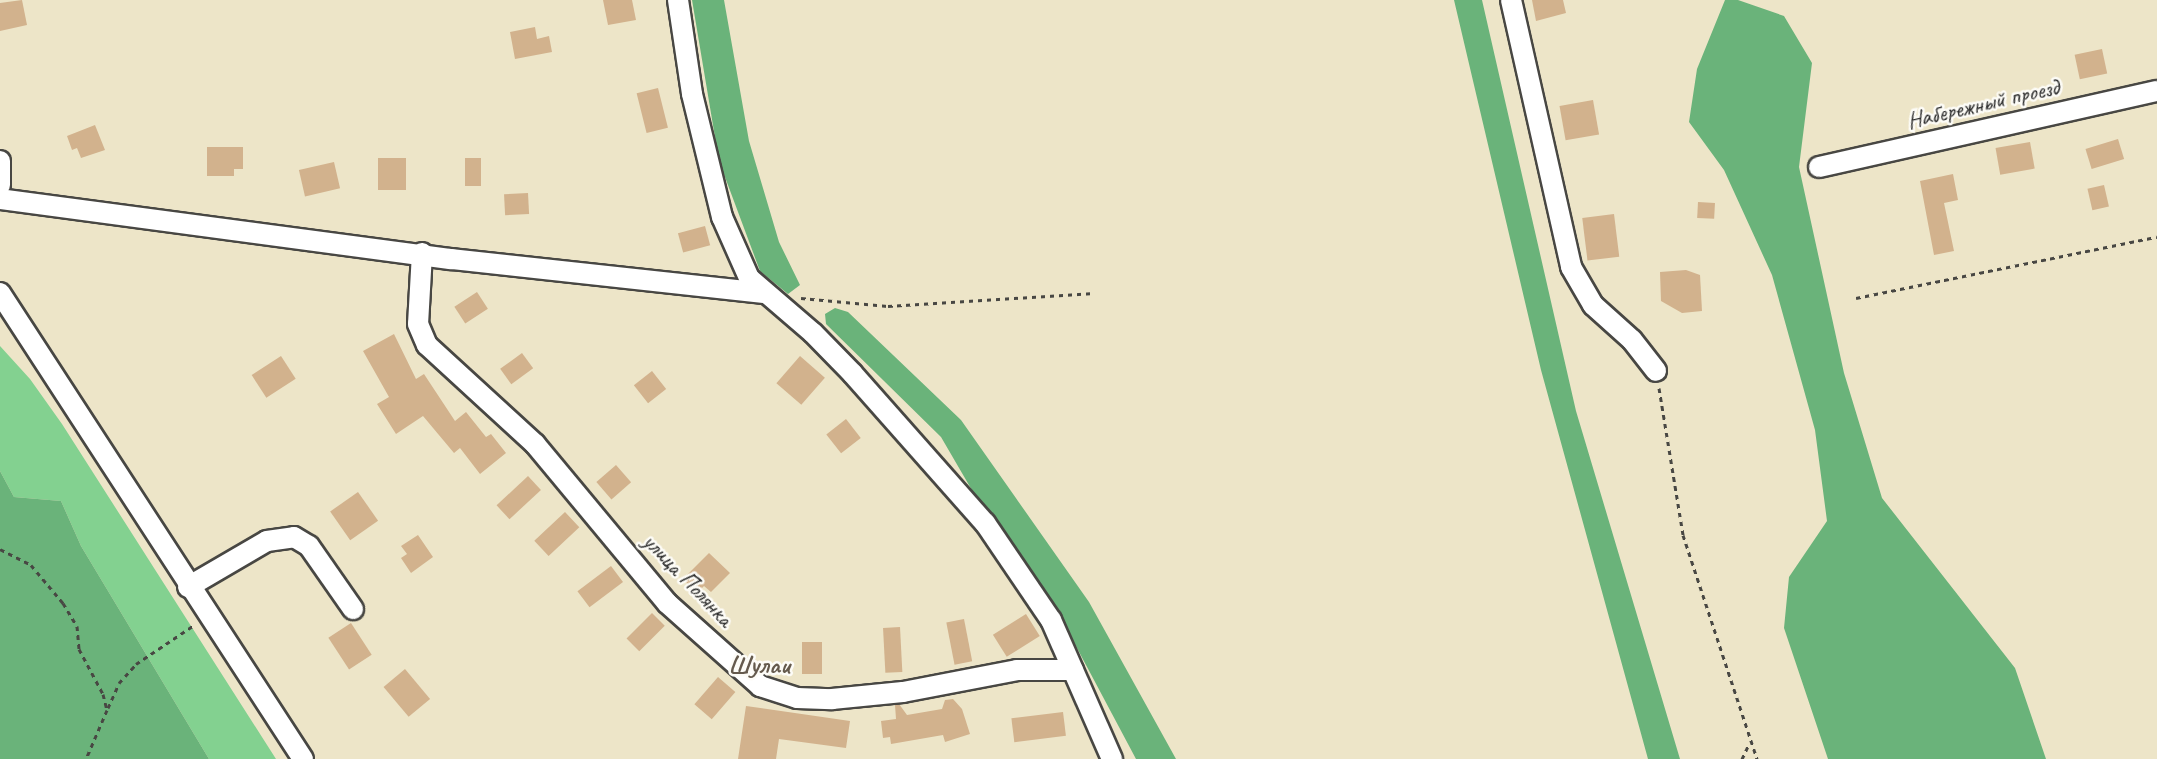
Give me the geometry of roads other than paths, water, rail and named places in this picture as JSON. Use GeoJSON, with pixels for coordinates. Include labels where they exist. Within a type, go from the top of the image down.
{"type":"FeatureCollection","features":[{"type":"Feature","properties":{"kind":"street"},"geometry":{"type":"LineString","coordinates":[[678,0],[692,94],[722,217],[749,278],[763,293],[813,333],[845,366],[984,523],[1051,620],[1112,759]]}},
{"type":"Feature","properties":{"kind":"street"},"geometry":{"type":"LineString","coordinates":[[1511,0],[1571,267],[1593,304],[1632,340],[1656,371]]}},
{"type":"Feature","properties":{"kind":"street","name":"Набережный проезд"},"geometry":{"type":"LineString","coordinates":[[1819,168],[2157,91]]}},
{"type":"Feature","properties":{"kind":"street"},"geometry":{"type":"LineString","coordinates":[[0,160],[0,185]]}},
{"type":"Feature","properties":{"kind":"street"},"geometry":{"type":"LineString","coordinates":[[0,199],[422,253],[763,293]]}},
{"type":"Feature","properties":{"kind":"street","name":"улица Полянка"},"geometry":{"type":"LineString","coordinates":[[422,253],[418,324],[427,345],[535,444],[668,603],[760,686],[797,698],[832,699],[903,692],[1017,670],[1073,670]]}},
{"type":"Feature","properties":{"kind":"street"},"geometry":{"type":"LineString","coordinates":[[0,293],[188,587],[303,759]]}},
{"type":"Feature","properties":{"kind":"street"},"geometry":{"type":"LineString","coordinates":[[188,587],[267,541],[294,537],[309,546],[353,609]]}},
{"type":"Feature","properties":{"kind":"district","name":"Шулаи"},"geometry":{"type":"Point","coordinates":[759,665]}}]}
